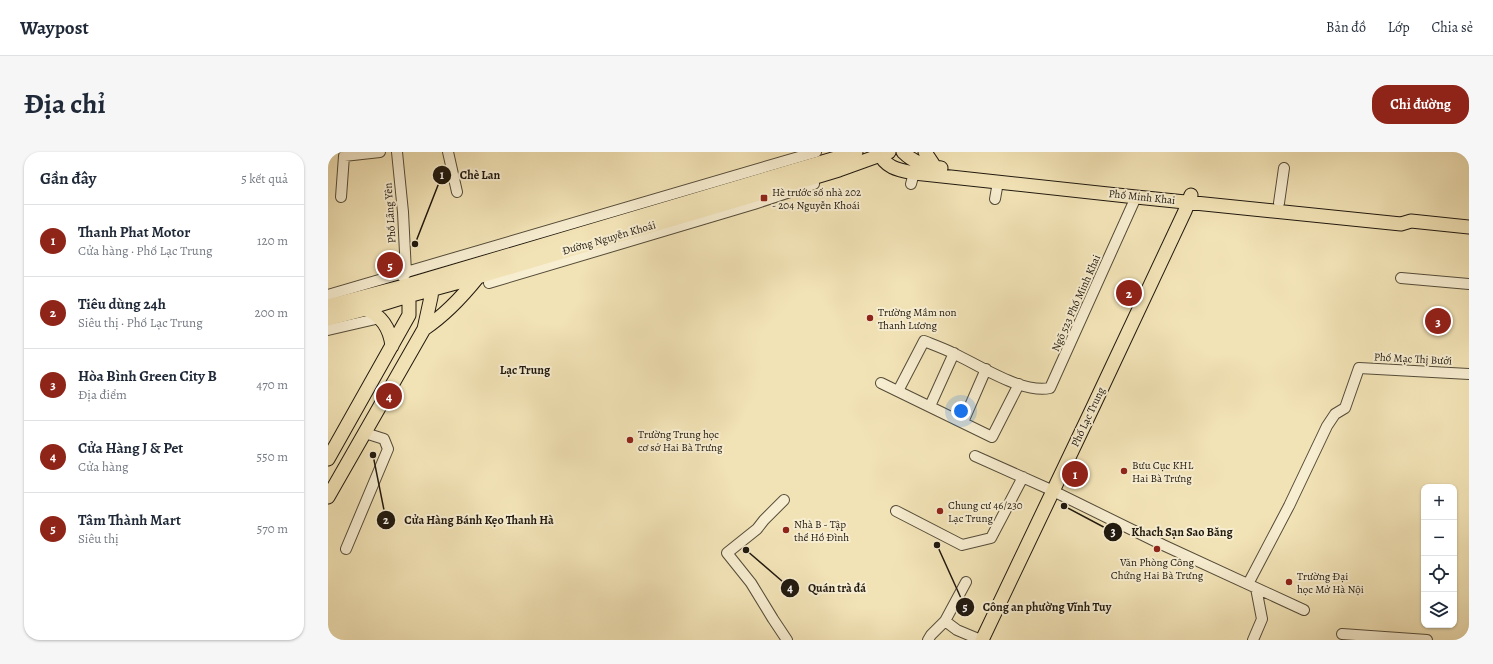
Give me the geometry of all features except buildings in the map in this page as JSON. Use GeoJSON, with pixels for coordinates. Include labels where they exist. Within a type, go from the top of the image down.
{"type":"FeatureCollection","features":[{"type":"Feature","properties":{"kind":"main road","name":"Đường Nguyễn Khoái"},"geometry":{"type":"LineString","coordinates":[[430,284],[856,152]]}},
{"type":"Feature","properties":{"kind":"main road","name":"Phố Minh Khai"},"geometry":{"type":"LineString","coordinates":[[903,152],[909,158],[918,163],[935,167],[1190,198],[1283,206],[1400,224],[1411,221],[1469,227]]}},
{"type":"Feature","properties":{"kind":"main road"},"geometry":{"type":"LineString","coordinates":[[925,152],[935,167]]}},
{"type":"Feature","properties":{"kind":"main road","name":"Đường Nguyễn Khoái"},"geometry":{"type":"LineString","coordinates":[[328,306],[407,284],[430,284],[484,278],[839,170],[882,153]]}},
{"type":"Feature","properties":{"kind":"main road","name":"Phố Minh Khai"},"geometry":{"type":"LineString","coordinates":[[882,153],[888,165],[913,178],[998,182],[1136,197],[1190,198]]}},
{"type":"Feature","properties":{"kind":"main road","name":"Phố Lạc Trung"},"geometry":{"type":"LineString","coordinates":[[981,640],[1093,407],[1190,198]]}},
{"type":"Feature","properties":{"kind":"main road"},"geometry":{"type":"LineString","coordinates":[[424,329],[436,321],[484,278]]}},
{"type":"Feature","properties":{"kind":"main road","name":"Đường Nguyễn Khoái"},"geometry":{"type":"LineString","coordinates":[[328,319],[366,309],[407,284]]}},
{"type":"Feature","properties":{"kind":"main road"},"geometry":{"type":"LineString","coordinates":[[328,460],[409,315],[407,284]]}},
{"type":"Feature","properties":{"kind":"main road"},"geometry":{"type":"LineString","coordinates":[[328,497],[424,329],[430,284]]}},
{"type":"Feature","properties":{"kind":"main road"},"geometry":{"type":"LineString","coordinates":[[366,309],[380,318],[388,330],[392,346]]}},
{"type":"Feature","properties":{"kind":"main road"},"geometry":{"type":"LineString","coordinates":[[348,424],[365,433]]}},
{"type":"Feature","properties":{"kind":"street"},"geometry":{"type":"LineString","coordinates":[[340,197],[344,156],[380,152]]}},
{"type":"Feature","properties":{"kind":"street","name":"Phố Lãng Yên"},"geometry":{"type":"LineString","coordinates":[[397,152],[403,212],[407,284]]}},
{"type":"Feature","properties":{"kind":"street"},"geometry":{"type":"LineString","coordinates":[[448,152],[458,192]]}},
{"type":"Feature","properties":{"kind":"street","name":"Đường Nguyễn Khoái"},"geometry":{"type":"LineString","coordinates":[[328,295],[407,284],[816,152]]}},
{"type":"Feature","properties":{"kind":"street"},"geometry":{"type":"LineString","coordinates":[[1283,206],[1284,168]]}},
{"type":"Feature","properties":{"kind":"street","name":"Đường Nguyễn Khoái"},"geometry":{"type":"LineString","coordinates":[[484,278],[754,204],[832,177]]}},
{"type":"Feature","properties":{"kind":"street"},"geometry":{"type":"LineString","coordinates":[[995,198],[998,182]]}},
{"type":"Feature","properties":{"kind":"street","name":"Ngõ 523 Phố Minh Khai"},"geometry":{"type":"LineString","coordinates":[[1018,384],[1042,390],[1050,388],[1136,197]]}},
{"type":"Feature","properties":{"kind":"street"},"geometry":{"type":"LineString","coordinates":[[1401,278],[1469,284]]}},
{"type":"Feature","properties":{"kind":"street"},"geometry":{"type":"LineString","coordinates":[[328,330],[380,318]]}},
{"type":"Feature","properties":{"kind":"street"},"geometry":{"type":"LineString","coordinates":[[881,383],[992,437],[1018,384],[954,353],[924,341],[898,391]]}},
{"type":"Feature","properties":{"kind":"street"},"geometry":{"type":"LineString","coordinates":[[930,406],[954,353]]}},
{"type":"Feature","properties":{"kind":"street","name":"Phố Mạc Thị Bưởi"},"geometry":{"type":"LineString","coordinates":[[1252,586],[1327,426],[1335,414],[1345,408],[1359,368],[1469,374]]}},
{"type":"Feature","properties":{"kind":"street"},"geometry":{"type":"LineString","coordinates":[[963,422],[986,369]]}},
{"type":"Feature","properties":{"kind":"street"},"geometry":{"type":"LineString","coordinates":[[346,549],[388,449],[384,438],[365,433]]}},
{"type":"Feature","properties":{"kind":"street"},"geometry":{"type":"LineString","coordinates":[[975,456],[1023,477],[1163,545],[1304,610]]}},
{"type":"Feature","properties":{"kind":"street"},"geometry":{"type":"LineString","coordinates":[[896,511],[962,546],[991,538],[1023,477]]}},
{"type":"Feature","properties":{"kind":"street"},"geometry":{"type":"LineString","coordinates":[[784,500],[757,529],[727,553],[751,583],[787,640]]}},
{"type":"Feature","properties":{"kind":"street"},"geometry":{"type":"LineString","coordinates":[[928,640],[945,621],[966,582]]}},
{"type":"Feature","properties":{"kind":"street"},"geometry":{"type":"LineString","coordinates":[[1252,586],[1262,620],[1253,640]]}},
{"type":"Feature","properties":{"kind":"street"},"geometry":{"type":"LineString","coordinates":[[945,621],[957,630],[981,640]]}},
{"type":"Feature","properties":{"kind":"street"},"geometry":{"type":"LineString","coordinates":[[1342,634],[1427,640]]}},
{"type":"Feature","properties":{"kind":"place","name":"Hè trước số nhà 202 - 204 Nguyễn Khoái"},"geometry":{"type":"Point","coordinates":[764,198]}},
{"type":"Feature","properties":{"kind":"place","name":"Chè Lan"},"geometry":{"type":"Point","coordinates":[415,244]}},
{"type":"Feature","properties":{"kind":"place","name":"Tâm Thành Mart"},"geometry":{"type":"Point","coordinates":[390,265]}},
{"type":"Feature","properties":{"kind":"place","name":"Tiêu dùng 24h"},"geometry":{"type":"Point","coordinates":[1129,293]}},
{"type":"Feature","properties":{"kind":"place","name":"Trường Mầm non Thanh Lương"},"geometry":{"type":"Point","coordinates":[870,318]}},
{"type":"Feature","properties":{"kind":"place","name":"Hòa Bình Green City B"},"geometry":{"type":"Point","coordinates":[1438,321]}},
{"type":"Feature","properties":{"kind":"place","name":"Cửa Hàng J & Pet"},"geometry":{"type":"Point","coordinates":[389,396]}},
{"type":"Feature","properties":{"kind":"place","name":"Trường Trung học cơ sở Hai Bà Trưng"},"geometry":{"type":"Point","coordinates":[630,440]}},
{"type":"Feature","properties":{"kind":"place","name":"Cửa Hàng Bánh Kẹo Thanh Hà"},"geometry":{"type":"Point","coordinates":[373,455]}},
{"type":"Feature","properties":{"kind":"place","name":"Bưu Cục KHL Hai Bà Trưng"},"geometry":{"type":"Point","coordinates":[1124,471]}},
{"type":"Feature","properties":{"kind":"place","name":"Thanh Phat Motor"},"geometry":{"type":"Point","coordinates":[1075,474]}},
{"type":"Feature","properties":{"kind":"place","name":"Khach Sạn Sao Băng"},"geometry":{"type":"Point","coordinates":[1064,506]}},
{"type":"Feature","properties":{"kind":"place","name":"Chung cư 46/230 Lạc Trung"},"geometry":{"type":"Point","coordinates":[940,511]}},
{"type":"Feature","properties":{"kind":"place","name":"Nhà B - Tập thể Hồ Đình"},"geometry":{"type":"Point","coordinates":[786,530]}},
{"type":"Feature","properties":{"kind":"place","name":"Công an phường Vĩnh Tuy"},"geometry":{"type":"Point","coordinates":[937,545]}},
{"type":"Feature","properties":{"kind":"place","name":"Văn Phòng Công Chứng Hai Bà Trưng"},"geometry":{"type":"Point","coordinates":[1157,549]}},
{"type":"Feature","properties":{"kind":"place","name":"Quán trà đá"},"geometry":{"type":"Point","coordinates":[746,550]}},
{"type":"Feature","properties":{"kind":"place","name":"Trường Đại học Mở Hà Nội"},"geometry":{"type":"Point","coordinates":[1289,582]}},
{"type":"Feature","properties":{"kind":"district","name":"Lạc Trung"},"geometry":{"type":"Point","coordinates":[525,370]}}]}
